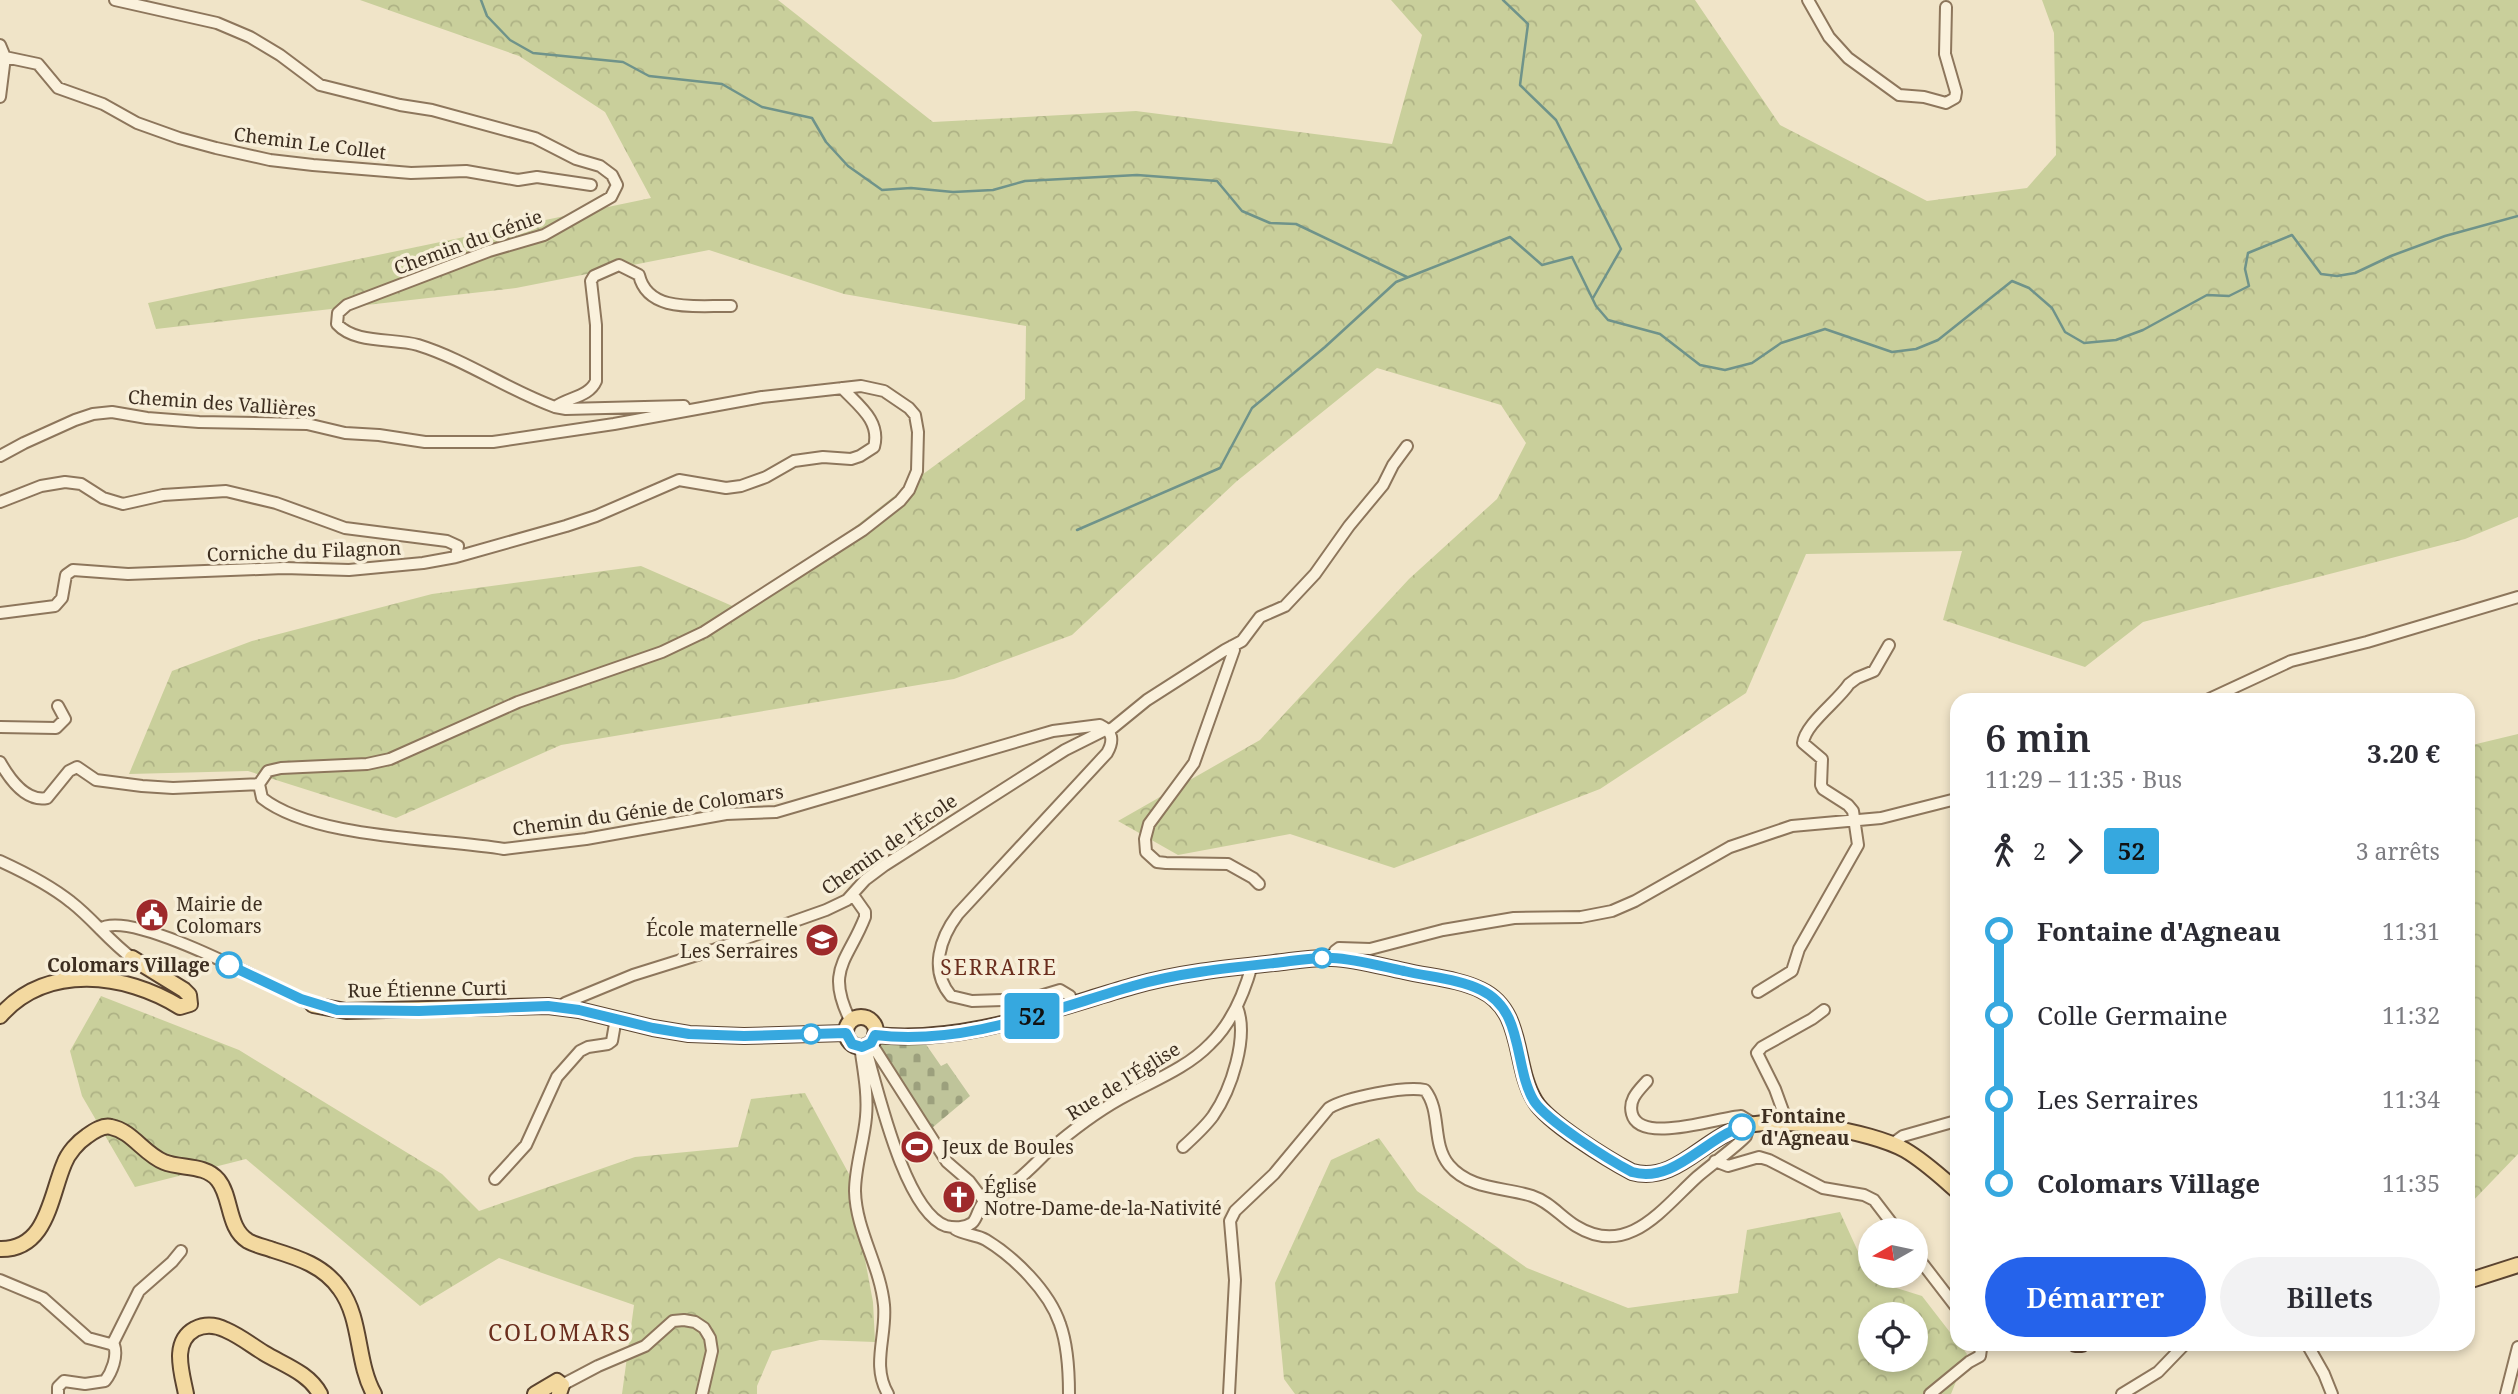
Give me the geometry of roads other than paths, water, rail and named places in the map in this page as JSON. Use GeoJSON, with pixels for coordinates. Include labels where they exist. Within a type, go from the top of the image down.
{"type":"FeatureCollection","features":[{"type":"Feature","properties":{"kind":"main road"},"geometry":{"type":"LineString","coordinates":[[0,1016],[12,1002],[61,981],[79,978],[129,984],[155,992],[180,1007],[190,1004],[189,995],[184,990],[132,958]]}},
{"type":"Feature","properties":{"kind":"main road"},"geometry":{"type":"LineString","coordinates":[[867,1043],[873,1024],[867,1018],[859,1017],[848,1027],[849,1041],[867,1043],[962,1033],[1152,982],[1252,965],[1333,958],[1437,978],[1476,988],[1489,995],[1501,1007],[1510,1022],[1517,1038],[1531,1094],[1540,1108],[1556,1123],[1632,1172],[1646,1175],[1667,1170],[1727,1133],[1750,1125],[1787,1122],[1865,1136],[1892,1144],[1921,1160],[1950,1185]]}},
{"type":"Feature","properties":{"kind":"main road","name":"Rue Étienne Curti"},"geometry":{"type":"LineString","coordinates":[[313,1004],[345,1011],[419,1011],[535,1005],[563,1008],[689,1034],[744,1036],[848,1027]]}},
{"type":"Feature","properties":{"kind":"main road"},"geometry":{"type":"LineString","coordinates":[[0,1249],[22,1246],[35,1235],[51,1205],[67,1158],[88,1135],[106,1126],[115,1127],[160,1161],[208,1172],[218,1179],[234,1222],[248,1241],[309,1262],[335,1282],[343,1293],[352,1316],[365,1378],[374,1394]]}},
{"type":"Feature","properties":{"kind":"main road"},"geometry":{"type":"LineString","coordinates":[[2475,1280],[2518,1265]]}},
{"type":"Feature","properties":{"kind":"main road"},"geometry":{"type":"LineString","coordinates":[[186,1394],[180,1347],[190,1332],[200,1326],[215,1326],[240,1337],[308,1377],[320,1394]]}},
{"type":"Feature","properties":{"kind":"main road"},"geometry":{"type":"LineString","coordinates":[[535,1394],[559,1381],[561,1390]]}},
{"type":"Feature","properties":{"kind":"street","name":"Chemin du Génie"},"geometry":{"type":"LineString","coordinates":[[115,0],[217,23],[250,37],[280,55],[320,85],[432,110],[535,138],[576,159],[600,166],[612,176],[617,185],[611,197],[544,235],[489,251],[347,305],[338,313],[337,324],[344,331],[417,345],[566,410],[695,406],[699,409]]}},
{"type":"Feature","properties":{"kind":"street"},"geometry":{"type":"LineString","coordinates":[[1808,0],[1829,37],[1848,58],[1899,95],[1924,97],[1947,103],[1955,98],[1956,92],[1945,54],[1946,8]]}},
{"type":"Feature","properties":{"kind":"street"},"geometry":{"type":"LineString","coordinates":[[0,45],[5,57],[0,97]]}},
{"type":"Feature","properties":{"kind":"street","name":"Chemin Le Collet"},"geometry":{"type":"LineString","coordinates":[[5,57],[38,64],[58,88],[103,104],[136,123],[178,138],[270,160],[411,173],[466,171],[518,180],[537,177],[591,185]]}},
{"type":"Feature","properties":{"kind":"street"},"geometry":{"type":"LineString","coordinates":[[555,407],[586,393],[593,388],[596,381],[596,325],[591,281],[594,276],[619,265],[639,275],[642,289],[656,300],[674,304],[730,306]]}},
{"type":"Feature","properties":{"kind":"street"},"geometry":{"type":"LineString","coordinates":[[0,762],[13,782],[38,799],[47,798],[69,771],[77,768],[96,780],[173,788],[259,784],[268,771],[281,768],[367,764],[390,759],[518,702],[662,652],[704,632],[863,530],[900,501],[915,477],[917,422],[909,408],[884,391],[861,386],[762,397],[699,409]]}},
{"type":"Feature","properties":{"kind":"street","name":"Corniche du Filagnon"},"geometry":{"type":"LineString","coordinates":[[0,613],[55,606],[62,598],[66,575],[73,570],[128,574],[284,568],[386,568],[456,556],[596,516],[679,480],[726,488],[753,483],[794,461],[823,457],[851,459],[874,447],[876,430],[873,420],[842,388]]}},
{"type":"Feature","properties":{"kind":"street","name":"Chemin des Vallières"},"geometry":{"type":"LineString","coordinates":[[0,456],[75,420],[112,412],[199,422],[307,424],[345,433],[425,442],[484,442],[519,439],[699,409]]}},
{"type":"Feature","properties":{"kind":"street","name":"Chemin de l'École"},"geometry":{"type":"LineString","coordinates":[[563,1008],[565,1003],[633,975],[713,950],[847,900],[873,874],[960,815],[1065,750],[1108,730],[1147,700],[1242,641],[1260,617],[1285,606],[1315,574],[1330,550],[1383,485],[1407,446]]}},
{"type":"Feature","properties":{"kind":"street"},"geometry":{"type":"LineString","coordinates":[[0,502],[27,490],[57,482],[81,484],[103,498],[123,504],[163,495],[226,491],[248,494],[345,528],[447,541],[458,547],[456,556]]}},
{"type":"Feature","properties":{"kind":"street"},"geometry":{"type":"LineString","coordinates":[[2222,693],[2291,661],[2367,642],[2518,597]]}},
{"type":"Feature","properties":{"kind":"street"},"geometry":{"type":"LineString","coordinates":[[1758,992],[1792,971],[1799,949],[1856,853],[1858,845],[1853,811],[1823,789],[1822,759],[1803,743],[1803,739],[1849,684],[1874,671],[1889,645]]}},
{"type":"Feature","properties":{"kind":"street"},"geometry":{"type":"LineString","coordinates":[[1232,646],[1234,650],[1230,663],[1208,719],[1198,755],[1149,824],[1145,839],[1146,852],[1157,862],[1228,863],[1259,884]]}},
{"type":"Feature","properties":{"kind":"street"},"geometry":{"type":"LineString","coordinates":[[0,727],[56,727],[65,719],[58,706]]}},
{"type":"Feature","properties":{"kind":"street","name":"Chemin du Génie de Colomars"},"geometry":{"type":"LineString","coordinates":[[259,784],[262,798],[276,809],[335,828],[504,849],[586,839],[726,814],[776,812],[1053,731],[1094,724],[1108,730]]}},
{"type":"Feature","properties":{"kind":"street"},"geometry":{"type":"LineString","coordinates":[[1072,1004],[1070,996],[1060,989],[1030,999],[972,1001],[951,996],[940,977],[939,954],[943,938],[958,914],[1107,752],[1112,741],[1108,730]]}},
{"type":"Feature","properties":{"kind":"street"},"geometry":{"type":"LineString","coordinates":[[1333,958],[1335,951],[1341,947],[1378,948],[1443,930],[1503,920],[1581,917],[1612,911],[1730,846],[1792,826],[1881,818],[1950,801]]}},
{"type":"Feature","properties":{"kind":"street"},"geometry":{"type":"LineString","coordinates":[[0,860],[72,902],[117,947],[132,958]]}},
{"type":"Feature","properties":{"kind":"street"},"geometry":{"type":"LineString","coordinates":[[848,1027],[840,989],[841,964],[865,917],[865,912],[853,895]]}},
{"type":"Feature","properties":{"kind":"street","name":"Rue Étienne Curti"},"geometry":{"type":"LineString","coordinates":[[100,929],[104,926],[123,927],[174,939],[313,1004]]}},
{"type":"Feature","properties":{"kind":"street","name":"Rue de l'Église"},"geometry":{"type":"LineString","coordinates":[[950,1226],[960,1228],[973,1222],[984,1201],[1013,1183],[1060,1141],[1105,1108],[1197,1055],[1211,1044],[1237,1007],[1252,965]]}},
{"type":"Feature","properties":{"kind":"street"},"geometry":{"type":"LineString","coordinates":[[1183,1147],[1214,1115],[1230,1083],[1241,1032],[1237,1007]]}},
{"type":"Feature","properties":{"kind":"street"},"geometry":{"type":"LineString","coordinates":[[1787,1122],[1775,1089],[1757,1053],[1762,1047],[1824,1010]]}},
{"type":"Feature","properties":{"kind":"street"},"geometry":{"type":"LineString","coordinates":[[495,1179],[526,1145],[557,1077],[580,1051],[612,1041],[616,1018]]}},
{"type":"Feature","properties":{"kind":"street"},"geometry":{"type":"LineString","coordinates":[[867,1043],[947,1162],[969,1181],[984,1201]]}},
{"type":"Feature","properties":{"kind":"street"},"geometry":{"type":"LineString","coordinates":[[867,1043],[888,1128],[902,1166],[929,1212],[938,1221],[960,1232],[983,1238],[1018,1263],[1054,1310],[1061,1325],[1066,1348],[1069,1394]]}},
{"type":"Feature","properties":{"kind":"street"},"geometry":{"type":"LineString","coordinates":[[867,1043],[867,1107],[856,1197],[859,1222],[882,1288],[884,1329],[879,1358],[883,1386],[888,1394]]}},
{"type":"Feature","properties":{"kind":"street"},"geometry":{"type":"LineString","coordinates":[[1229,1394],[1235,1280],[1230,1222],[1235,1211],[1274,1174],[1329,1108],[1339,1102],[1406,1089],[1425,1090],[1434,1106],[1437,1139],[1442,1155],[1450,1167],[1483,1186],[1533,1196],[1547,1202],[1572,1224],[1597,1236],[1618,1236],[1639,1229],[1652,1220],[1745,1137],[1750,1125],[1741,1116],[1665,1130],[1638,1123],[1632,1115],[1631,1104],[1647,1081]]}},
{"type":"Feature","properties":{"kind":"street"},"geometry":{"type":"LineString","coordinates":[[1892,1144],[1903,1136],[1950,1123]]}},
{"type":"Feature","properties":{"kind":"street"},"geometry":{"type":"LineString","coordinates":[[1715,1161],[1728,1166],[1749,1158],[1769,1160],[1823,1188],[1864,1195],[1874,1200],[1888,1218]]}},
{"type":"Feature","properties":{"kind":"street"},"geometry":{"type":"LineString","coordinates":[[112,1345],[139,1291],[181,1251]]}},
{"type":"Feature","properties":{"kind":"street"},"geometry":{"type":"LineString","coordinates":[[1928,1271],[1950,1299]]}},
{"type":"Feature","properties":{"kind":"street"},"geometry":{"type":"LineString","coordinates":[[0,1280],[43,1298],[88,1338],[112,1345],[116,1351],[105,1381],[85,1384],[64,1381],[58,1387],[58,1394]]}},
{"type":"Feature","properties":{"kind":"street"},"geometry":{"type":"LineString","coordinates":[[561,1390],[597,1366],[645,1346],[673,1321],[684,1320],[695,1322],[704,1328],[710,1338],[712,1351],[702,1394]]}},
{"type":"Feature","properties":{"kind":"street"},"geometry":{"type":"LineString","coordinates":[[2506,1394],[2518,1347]]}},
{"type":"Feature","properties":{"kind":"street"},"geometry":{"type":"LineString","coordinates":[[1930,1394],[1980,1356],[1980,1351]]}},
{"type":"Feature","properties":{"kind":"street"},"geometry":{"type":"LineString","coordinates":[[2122,1394],[2158,1372],[2178,1351]]}},
{"type":"Feature","properties":{"kind":"street"},"geometry":{"type":"LineString","coordinates":[[2311,1351],[2332,1394]]}},
{"type":"Feature","properties":{"kind":"waterway"},"geometry":{"type":"LineString","coordinates":[[481,0],[487,16],[510,40],[533,53],[623,62],[649,76],[722,84],[762,107],[812,118],[826,142],[848,166],[882,190],[993,190],[1025,181],[1137,175],[1217,181],[1242,211],[1270,223],[1296,224],[1407,277]]}},
{"type":"Feature","properties":{"kind":"waterway"},"geometry":{"type":"LineString","coordinates":[[1503,0],[1528,24],[1520,85],[1556,120],[1621,249],[1593,298]]}},
{"type":"Feature","properties":{"kind":"waterway"},"geometry":{"type":"LineString","coordinates":[[1077,530],[1220,468],[1252,408],[1325,347],[1396,282],[1510,237],[1542,265],[1572,257],[1596,306],[1608,320],[1660,334],[1700,365],[1725,370],[1752,363],[1781,343],[1825,329],[1892,352],[1916,349],[1938,340],[2012,281],[2029,288],[2052,308],[2065,332],[2084,343],[2116,340],[2143,330],[2207,295],[2229,296],[2249,286],[2245,269],[2248,253],[2292,235],[2321,274],[2337,276],[2355,273],[2445,236],[2518,216]]}},
{"type":"Feature","properties":{"kind":"place","name":"Mairie de Colomars"},"geometry":{"type":"Point","coordinates":[152,915]}},
{"type":"Feature","properties":{"kind":"place","name":"École maternelle Les Serraires"},"geometry":{"type":"Point","coordinates":[822,940]}},
{"type":"Feature","properties":{"kind":"place","name":"Colomars Village"},"geometry":{"type":"Point","coordinates":[229,965]}},
{"type":"Feature","properties":{"kind":"place","name":"Fontaine d'Agneau"},"geometry":{"type":"Point","coordinates":[1742,1127]}},
{"type":"Feature","properties":{"kind":"place","name":"Jeux de Boules"},"geometry":{"type":"Point","coordinates":[917,1147]}},
{"type":"Feature","properties":{"kind":"place","name":"Église Notre-Dame-de-la-Nativité"},"geometry":{"type":"Point","coordinates":[959,1197]}},
{"type":"Feature","properties":{"kind":"district","name":"SERRAIRE"},"geometry":{"type":"Point","coordinates":[999,967]}},
{"type":"Feature","properties":{"kind":"district","name":"COLOMARS"},"geometry":{"type":"Point","coordinates":[560,1332]}}]}
